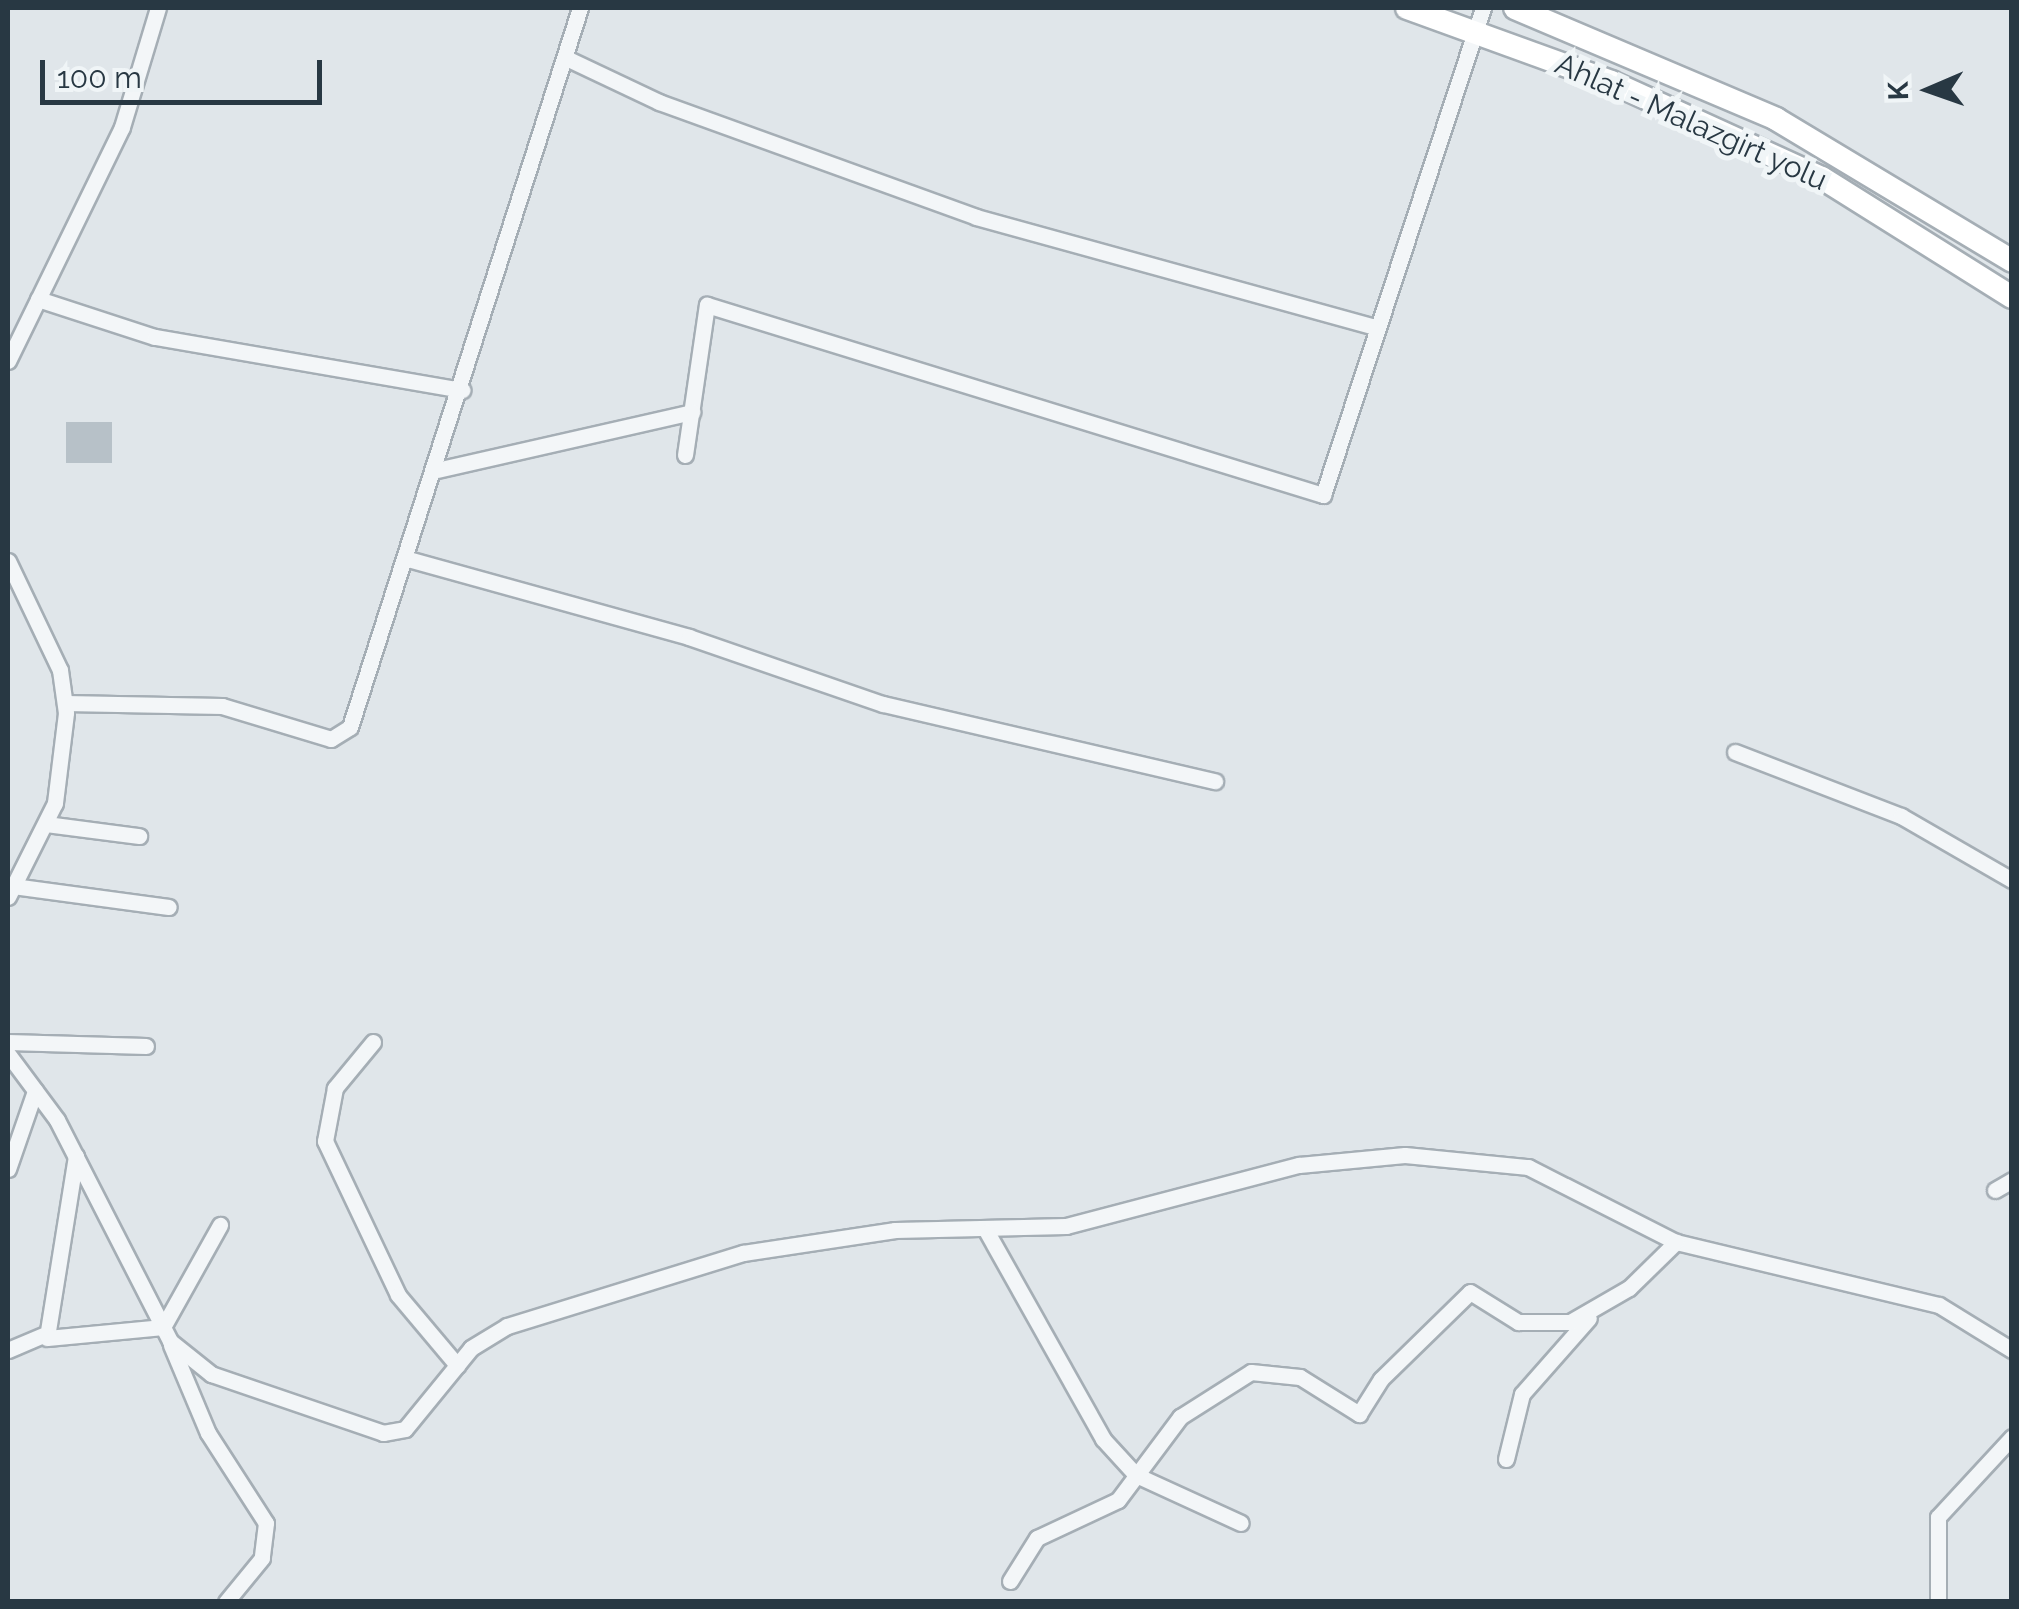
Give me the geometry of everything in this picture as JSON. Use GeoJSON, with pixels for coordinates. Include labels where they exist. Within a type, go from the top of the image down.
{"type":"FeatureCollection","features":[{"type":"Feature","properties":{"kind":"main road","name":"Ahlat - Malazgirt yolu"},"geometry":{"type":"LineString","coordinates":[[1407,8],[1474,31],[1822,178],[2012,297]]}},
{"type":"Feature","properties":{"kind":"main road","name":"Ahlat - Malazgirt yolu"},"geometry":{"type":"LineString","coordinates":[[1515,8],[1776,119],[2012,262]]}},
{"type":"Feature","properties":{"kind":"street"},"geometry":{"type":"LineString","coordinates":[[8,361],[122,127],[158,8]]}},
{"type":"Feature","properties":{"kind":"street"},"geometry":{"type":"LineString","coordinates":[[65,703],[222,706],[341,737],[360,708],[580,8]]}},
{"type":"Feature","properties":{"kind":"street"},"geometry":{"type":"LineString","coordinates":[[685,455],[707,305],[1324,495],[1373,326],[1483,8]]}},
{"type":"Feature","properties":{"kind":"street"},"geometry":{"type":"LineString","coordinates":[[566,58],[660,102],[958,211],[1373,326]]}},
{"type":"Feature","properties":{"kind":"street"},"geometry":{"type":"LineString","coordinates":[[38,299],[155,337],[462,390]]}},
{"type":"Feature","properties":{"kind":"street"},"geometry":{"type":"LineString","coordinates":[[437,470],[692,412]]}},
{"type":"Feature","properties":{"kind":"street"},"geometry":{"type":"LineString","coordinates":[[408,559],[690,638],[883,704],[1216,781]]}},
{"type":"Feature","properties":{"kind":"street"},"geometry":{"type":"LineString","coordinates":[[8,560],[55,656],[65,703],[62,780],[46,824],[10,892],[168,907]]}},
{"type":"Feature","properties":{"kind":"street"},"geometry":{"type":"LineString","coordinates":[[1735,752],[1901,816],[2012,880]]}},
{"type":"Feature","properties":{"kind":"street"},"geometry":{"type":"LineString","coordinates":[[46,824],[139,836]]}},
{"type":"Feature","properties":{"kind":"street"},"geometry":{"type":"LineString","coordinates":[[8,1042],[146,1046]]}},
{"type":"Feature","properties":{"kind":"street"},"geometry":{"type":"LineString","coordinates":[[373,1042],[335,1088],[326,1141],[398,1295],[457,1366]]}},
{"type":"Feature","properties":{"kind":"street"},"geometry":{"type":"LineString","coordinates":[[8,1054],[76,1156],[166,1334],[208,1433],[266,1523],[262,1558],[226,1602]]}},
{"type":"Feature","properties":{"kind":"street"},"geometry":{"type":"LineString","coordinates":[[8,1169],[35,1091]]}},
{"type":"Feature","properties":{"kind":"street"},"geometry":{"type":"LineString","coordinates":[[8,1350],[44,1334],[94,1340],[166,1334],[210,1374],[384,1434],[405,1430],[457,1366],[507,1326],[762,1248],[896,1230],[987,1232],[1111,1217],[1299,1165],[1439,1154],[1528,1167],[1676,1242],[1939,1305],[2012,1350]]}},
{"type":"Feature","properties":{"kind":"street"},"geometry":{"type":"LineString","coordinates":[[44,1334],[76,1156]]}},
{"type":"Feature","properties":{"kind":"street"},"geometry":{"type":"LineString","coordinates":[[1996,1190],[2012,1180]]}},
{"type":"Feature","properties":{"kind":"street"},"geometry":{"type":"LineString","coordinates":[[166,1334],[220,1225]]}},
{"type":"Feature","properties":{"kind":"street"},"geometry":{"type":"LineString","coordinates":[[987,1232],[1077,1398],[1136,1475],[1241,1522]]}},
{"type":"Feature","properties":{"kind":"street"},"geometry":{"type":"LineString","coordinates":[[1506,1458],[1522,1394],[1591,1315],[1676,1242]]}},
{"type":"Feature","properties":{"kind":"street"},"geometry":{"type":"LineString","coordinates":[[1010,1580],[1037,1538],[1118,1500],[1180,1417],[1251,1372],[1300,1377],[1359,1414],[1381,1380],[1470,1292],[1518,1322],[1591,1315]]}},
{"type":"Feature","properties":{"kind":"street"},"geometry":{"type":"LineString","coordinates":[[1938,1602],[1938,1517],[2012,1437]]}},
{"type":"Feature","properties":{"kind":"building"},"geometry":{"type":"Polygon","coordinates":[[[66,422],[112,422],[112,463],[66,463],[66,422]]]}}]}
